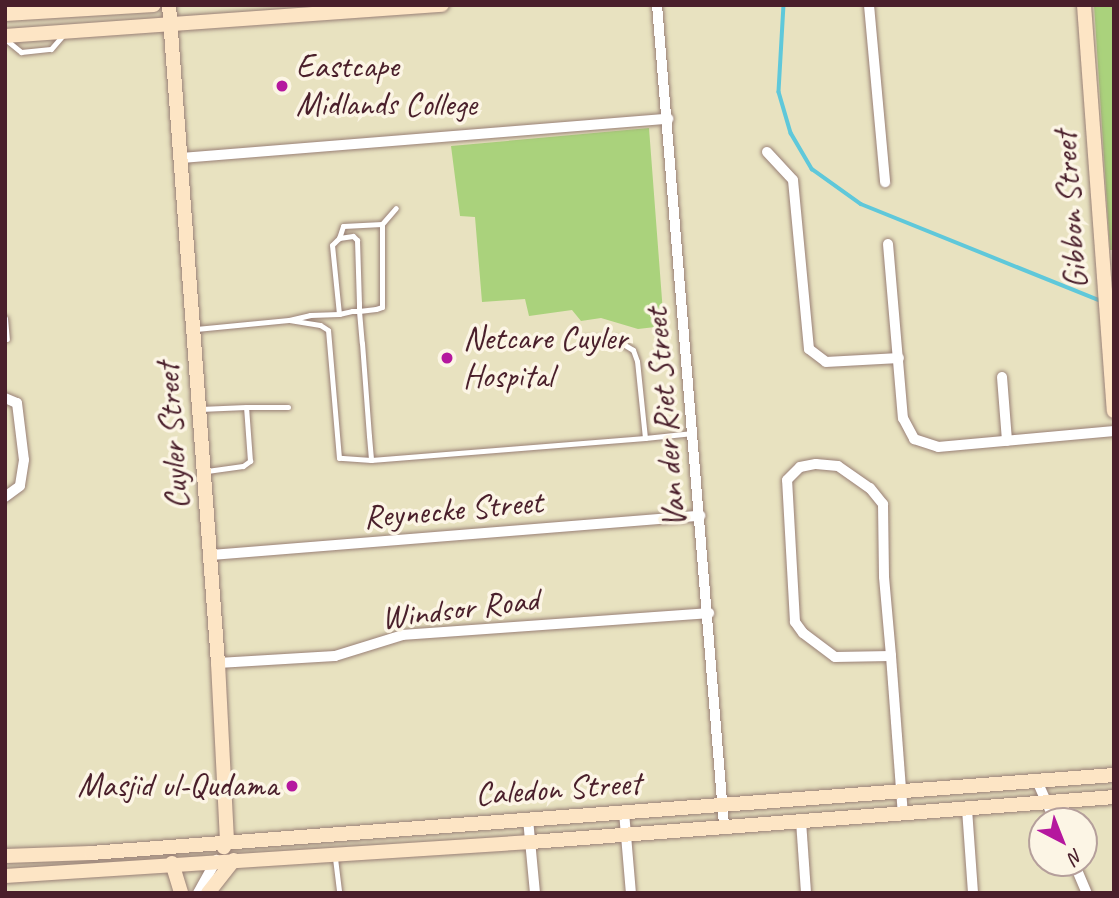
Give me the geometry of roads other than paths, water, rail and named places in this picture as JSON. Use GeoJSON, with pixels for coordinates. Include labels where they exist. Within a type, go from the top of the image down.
{"type":"FeatureCollection","features":[{"type":"Feature","properties":{"kind":"main road"},"geometry":{"type":"LineString","coordinates":[[5,14],[154,5]]}},
{"type":"Feature","properties":{"kind":"main road","name":"Cuyler Street"},"geometry":{"type":"LineString","coordinates":[[169,5],[218,663],[228,841]]}},
{"type":"Feature","properties":{"kind":"main road"},"geometry":{"type":"LineString","coordinates":[[5,37],[442,5]]}},
{"type":"Feature","properties":{"kind":"main road","name":"Gibbon Street"},"geometry":{"type":"LineString","coordinates":[[1084,5],[1114,411]]}},
{"type":"Feature","properties":{"kind":"main road","name":"Caledon Street"},"geometry":{"type":"LineString","coordinates":[[5,856],[91,853],[1114,775]]}},
{"type":"Feature","properties":{"kind":"main road","name":"Caledon Street"},"geometry":{"type":"LineString","coordinates":[[5,876],[216,860],[531,842],[1114,797]]}},
{"type":"Feature","properties":{"kind":"main road"},"geometry":{"type":"LineString","coordinates":[[216,860],[228,841]]}},
{"type":"Feature","properties":{"kind":"main road"},"geometry":{"type":"LineString","coordinates":[[208,893],[234,860]]}},
{"type":"Feature","properties":{"kind":"main road"},"geometry":{"type":"LineString","coordinates":[[172,863],[181,893]]}},
{"type":"Feature","properties":{"kind":"street","name":"Van der Riet Street"},"geometry":{"type":"LineString","coordinates":[[657,5],[709,612],[724,826]]}},
{"type":"Feature","properties":{"kind":"street"},"geometry":{"type":"LineString","coordinates":[[869,5],[885,182]]}},
{"type":"Feature","properties":{"kind":"street"},"geometry":{"type":"LineString","coordinates":[[180,158],[668,119]]}},
{"type":"Feature","properties":{"kind":"street"},"geometry":{"type":"LineString","coordinates":[[767,152],[793,180],[809,349],[826,362],[899,358]]}},
{"type":"Feature","properties":{"kind":"street"},"geometry":{"type":"LineString","coordinates":[[888,244],[904,418],[914,439],[938,447],[1114,431]]}},
{"type":"Feature","properties":{"kind":"street"},"geometry":{"type":"LineString","coordinates":[[1002,377],[1007,441]]}},
{"type":"Feature","properties":{"kind":"street"},"geometry":{"type":"LineString","coordinates":[[5,398],[17,403],[24,460],[20,486],[5,498]]}},
{"type":"Feature","properties":{"kind":"street"},"geometry":{"type":"LineString","coordinates":[[891,656],[835,657],[803,633],[794,622],[787,480],[800,467],[817,464],[838,466],[870,488],[883,504],[884,577],[891,656],[903,814]]}},
{"type":"Feature","properties":{"kind":"street","name":"Reynecke Street"},"geometry":{"type":"LineString","coordinates":[[210,555],[700,516]]}},
{"type":"Feature","properties":{"kind":"street","name":"Windsor Road"},"geometry":{"type":"LineString","coordinates":[[218,663],[335,656],[403,635],[709,612]]}},
{"type":"Feature","properties":{"kind":"street"},"geometry":{"type":"LineString","coordinates":[[1037,781],[1048,807]]}},
{"type":"Feature","properties":{"kind":"street"},"geometry":{"type":"LineString","coordinates":[[967,809],[973,893]]}},
{"type":"Feature","properties":{"kind":"street"},"geometry":{"type":"LineString","coordinates":[[624,812],[631,893]]}},
{"type":"Feature","properties":{"kind":"street"},"geometry":{"type":"LineString","coordinates":[[528,819],[535,893]]}},
{"type":"Feature","properties":{"kind":"street"},"geometry":{"type":"LineString","coordinates":[[801,821],[806,893]]}},
{"type":"Feature","properties":{"kind":"street"},"geometry":{"type":"LineString","coordinates":[[198,893],[216,860]]}},
{"type":"Feature","properties":{"kind":"street"},"geometry":{"type":"LineString","coordinates":[[1080,877],[1087,893]]}},
{"type":"Feature","properties":{"kind":"lane"},"geometry":{"type":"LineString","coordinates":[[339,314],[332,245],[339,238],[343,226],[382,223],[397,208]]}},
{"type":"Feature","properties":{"kind":"lane"},"geometry":{"type":"LineString","coordinates":[[193,330],[376,309],[383,305],[382,223]]}},
{"type":"Feature","properties":{"kind":"lane"},"geometry":{"type":"LineString","coordinates":[[339,238],[353,236],[357,240],[359,311],[371,460]]}},
{"type":"Feature","properties":{"kind":"lane"},"geometry":{"type":"LineString","coordinates":[[5,318],[7,339]]}},
{"type":"Feature","properties":{"kind":"lane"},"geometry":{"type":"LineString","coordinates":[[289,320],[328,330],[339,458],[371,460],[693,433]]}},
{"type":"Feature","properties":{"kind":"lane"},"geometry":{"type":"LineString","coordinates":[[584,339],[615,339],[632,350],[637,361],[645,438]]}},
{"type":"Feature","properties":{"kind":"lane"},"geometry":{"type":"LineString","coordinates":[[204,472],[243,466],[250,461],[246,407]]}},
{"type":"Feature","properties":{"kind":"lane"},"geometry":{"type":"LineString","coordinates":[[199,409],[288,407]]}},
{"type":"Feature","properties":{"kind":"lane"},"geometry":{"type":"LineString","coordinates":[[335,855],[339,893]]}},
{"type":"Feature","properties":{"kind":"waterway"},"geometry":{"type":"LineString","coordinates":[[784,5],[779,92],[791,133],[812,169],[861,204],[1099,300]]}},
{"type":"Feature","properties":{"kind":"place","name":"Eastcape Midlands College"},"geometry":{"type":"Point","coordinates":[282,86]}},
{"type":"Feature","properties":{"kind":"place","name":"Netcare Cuyler Hospital"},"geometry":{"type":"Point","coordinates":[447,358]}},
{"type":"Feature","properties":{"kind":"place","name":"Masjid ul-Qudama"},"geometry":{"type":"Point","coordinates":[292,786]}}]}
